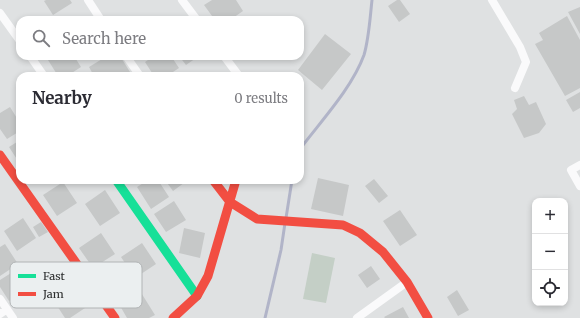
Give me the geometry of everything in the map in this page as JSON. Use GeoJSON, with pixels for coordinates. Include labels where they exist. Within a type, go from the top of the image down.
{"type":"FeatureCollection","features":[{"type":"Feature","properties":{"kind":"street"},"geometry":{"type":"LineString","coordinates":[[88,0],[98,16]]}},
{"type":"Feature","properties":{"kind":"street"},"geometry":{"type":"LineString","coordinates":[[182,0],[194,16]]}},
{"type":"Feature","properties":{"kind":"street"},"geometry":{"type":"LineString","coordinates":[[492,0],[520,47],[526,62],[515,88]]}},
{"type":"Feature","properties":{"kind":"street"},"geometry":{"type":"LineString","coordinates":[[0,13],[16,35]]}},
{"type":"Feature","properties":{"kind":"street"},"geometry":{"type":"LineString","coordinates":[[33,60],[41,72]]}},
{"type":"Feature","properties":{"kind":"street"},"geometry":{"type":"LineString","coordinates":[[129,60],[137,72]]}},
{"type":"Feature","properties":{"kind":"street"},"geometry":{"type":"LineString","coordinates":[[227,60],[235,72]]}},
{"type":"Feature","properties":{"kind":"street"},"geometry":{"type":"LineString","coordinates":[[0,155],[16,178]]}},
{"type":"Feature","properties":{"kind":"street"},"geometry":{"type":"LineString","coordinates":[[580,165],[571,170],[580,186]]}},
{"type":"Feature","properties":{"kind":"street"},"geometry":{"type":"LineString","coordinates":[[20,184],[75,262]]}},
{"type":"Feature","properties":{"kind":"street"},"geometry":{"type":"LineString","coordinates":[[119,184],[197,296]]}},
{"type":"Feature","properties":{"kind":"street"},"geometry":{"type":"LineString","coordinates":[[216,184],[230,202],[257,219],[344,225],[360,233],[382,252],[407,282],[428,318]]}},
{"type":"Feature","properties":{"kind":"street"},"geometry":{"type":"LineString","coordinates":[[173,318],[197,296],[208,276],[235,184]]}},
{"type":"Feature","properties":{"kind":"street"},"geometry":{"type":"LineString","coordinates":[[357,318],[407,282]]}},
{"type":"Feature","properties":{"kind":"street"},"geometry":{"type":"LineString","coordinates":[[0,299],[4,312],[13,318]]}},
{"type":"Feature","properties":{"kind":"street"},"geometry":{"type":"LineString","coordinates":[[108,308],[115,318]]}},
{"type":"Feature","properties":{"kind":"shaded area"},"geometry":{"type":"Polygon","coordinates":[[[312,253],[335,258],[326,303],[303,299],[312,253]]]}},
{"type":"Feature","properties":{"kind":"building"},"geometry":{"type":"Polygon","coordinates":[[[70,0],[72,3],[53,15],[44,1],[70,0]]]}},
{"type":"Feature","properties":{"kind":"building"},"geometry":{"type":"Polygon","coordinates":[[[212,0],[236,0],[243,11],[236,16],[212,16],[204,5],[212,0]]]}},
{"type":"Feature","properties":{"kind":"building"},"geometry":{"type":"Polygon","coordinates":[[[397,0],[400,0],[410,14],[399,22],[388,6],[397,0]]]}},
{"type":"Feature","properties":{"kind":"building"},"geometry":{"type":"Polygon","coordinates":[[[580,7],[580,34],[568,12],[580,7]]]}},
{"type":"Feature","properties":{"kind":"building"},"geometry":{"type":"Polygon","coordinates":[[[567,16],[580,40],[580,88],[565,96],[535,44],[543,40],[539,33],[567,16]]]}},
{"type":"Feature","properties":{"kind":"building"},"geometry":{"type":"Polygon","coordinates":[[[325,34],[351,54],[322,90],[304,75],[304,72],[298,70],[325,34]]]}},
{"type":"Feature","properties":{"kind":"building"},"geometry":{"type":"Polygon","coordinates":[[[48,60],[77,60],[81,67],[73,72],[56,72],[48,60]]]}},
{"type":"Feature","properties":{"kind":"building"},"geometry":{"type":"Polygon","coordinates":[[[100,60],[122,60],[130,72],[92,72],[89,67],[100,60]]]}},
{"type":"Feature","properties":{"kind":"building"},"geometry":{"type":"Polygon","coordinates":[[[148,60],[174,60],[179,68],[173,72],[151,72],[145,62],[148,60]]]}},
{"type":"Feature","properties":{"kind":"building"},"geometry":{"type":"Polygon","coordinates":[[[182,60],[193,60],[186,65],[182,60]]]}},
{"type":"Feature","properties":{"kind":"building"},"geometry":{"type":"Polygon","coordinates":[[[580,92],[580,108],[573,112],[566,100],[580,92]]]}},
{"type":"Feature","properties":{"kind":"building"},"geometry":{"type":"Polygon","coordinates":[[[524,96],[529,105],[536,102],[546,124],[539,133],[524,138],[512,114],[517,109],[514,100],[524,96]]]}},
{"type":"Feature","properties":{"kind":"building"},"geometry":{"type":"Polygon","coordinates":[[[10,107],[16,117],[16,133],[7,139],[0,129],[0,113],[10,107]]]}},
{"type":"Feature","properties":{"kind":"building"},"geometry":{"type":"Polygon","coordinates":[[[16,143],[16,158],[9,147],[16,143]]]}},
{"type":"Feature","properties":{"kind":"building"},"geometry":{"type":"Polygon","coordinates":[[[318,178],[349,185],[343,216],[311,209],[318,178]]]}},
{"type":"Feature","properties":{"kind":"building"},"geometry":{"type":"Polygon","coordinates":[[[374,179],[388,196],[379,203],[365,186],[374,179]]]}},
{"type":"Feature","properties":{"kind":"building"},"geometry":{"type":"Polygon","coordinates":[[[60,184],[64,184],[77,203],[57,216],[43,195],[60,184]]]}},
{"type":"Feature","properties":{"kind":"building"},"geometry":{"type":"Polygon","coordinates":[[[142,184],[161,184],[169,197],[151,209],[137,187],[142,184]]]}},
{"type":"Feature","properties":{"kind":"building"},"geometry":{"type":"Polygon","coordinates":[[[168,184],[183,184],[173,191],[168,184]]]}},
{"type":"Feature","properties":{"kind":"building"},"geometry":{"type":"Polygon","coordinates":[[[105,190],[120,213],[100,226],[85,204],[105,190]]]}},
{"type":"Feature","properties":{"kind":"building"},"geometry":{"type":"Polygon","coordinates":[[[174,201],[186,220],[166,232],[154,214],[174,201]]]}},
{"type":"Feature","properties":{"kind":"building"},"geometry":{"type":"Polygon","coordinates":[[[400,210],[417,235],[400,246],[383,221],[400,210]]]}},
{"type":"Feature","properties":{"kind":"building"},"geometry":{"type":"Polygon","coordinates":[[[23,218],[36,238],[17,251],[4,231],[23,218]]]}},
{"type":"Feature","properties":{"kind":"building"},"geometry":{"type":"Polygon","coordinates":[[[41,222],[48,232],[39,237],[33,227],[41,222]]]}},
{"type":"Feature","properties":{"kind":"building"},"geometry":{"type":"Polygon","coordinates":[[[184,228],[205,233],[200,258],[179,253],[184,228]]]}},
{"type":"Feature","properties":{"kind":"building"},"geometry":{"type":"Polygon","coordinates":[[[101,233],[115,254],[102,262],[89,262],[79,248],[101,233]]]}},
{"type":"Feature","properties":{"kind":"building"},"geometry":{"type":"Polygon","coordinates":[[[142,243],[156,264],[142,273],[142,262],[124,262],[121,257],[142,243]]]}},
{"type":"Feature","properties":{"kind":"building"},"geometry":{"type":"Polygon","coordinates":[[[5,244],[17,262],[10,262],[10,269],[0,276],[0,247],[5,244]]]}},
{"type":"Feature","properties":{"kind":"building"},"geometry":{"type":"Polygon","coordinates":[[[371,266],[380,279],[367,288],[358,275],[371,266]]]}},
{"type":"Feature","properties":{"kind":"building"},"geometry":{"type":"Polygon","coordinates":[[[10,274],[9,301],[0,287],[0,280],[10,274]]]}},
{"type":"Feature","properties":{"kind":"building"},"geometry":{"type":"Polygon","coordinates":[[[457,290],[469,310],[458,316],[447,297],[457,290]]]}},
{"type":"Feature","properties":{"kind":"building"},"geometry":{"type":"Polygon","coordinates":[[[142,294],[155,315],[149,318],[127,318],[121,308],[142,308],[142,294]]]}},
{"type":"Feature","properties":{"kind":"building"},"geometry":{"type":"Polygon","coordinates":[[[403,307],[409,318],[384,317],[403,307]]]}},
{"type":"Feature","properties":{"kind":"building"},"geometry":{"type":"Polygon","coordinates":[[[58,308],[85,308],[70,318],[65,318],[58,308]]]}},
{"type":"Feature","properties":{"kind":"waterway"},"geometry":{"type":"LineString","coordinates":[[304,144],[344,92],[359,67],[367,42],[372,0]]}},
{"type":"Feature","properties":{"kind":"waterway"},"geometry":{"type":"LineString","coordinates":[[286,218],[291,184]]}},
{"type":"Feature","properties":{"kind":"waterway"},"geometry":{"type":"LineString","coordinates":[[265,318],[281,250],[285,223]]}},
{"type":"Feature","properties":{"kind":"traffic: fast"},"geometry":{"type":"LineString","coordinates":[[119,184],[197,296]]}},
{"type":"Feature","properties":{"kind":"traffic: jam"},"geometry":{"type":"LineString","coordinates":[[0,155],[16,178]]}},
{"type":"Feature","properties":{"kind":"traffic: jam"},"geometry":{"type":"LineString","coordinates":[[20,184],[75,262]]}},
{"type":"Feature","properties":{"kind":"traffic: jam"},"geometry":{"type":"LineString","coordinates":[[216,184],[230,202],[257,219],[343,225],[360,233],[383,252],[407,282],[428,318]]}},
{"type":"Feature","properties":{"kind":"traffic: jam"},"geometry":{"type":"LineString","coordinates":[[173,318],[197,296],[208,276],[235,184]]}},
{"type":"Feature","properties":{"kind":"traffic: jam"},"geometry":{"type":"LineString","coordinates":[[108,308],[115,318]]}}]}
